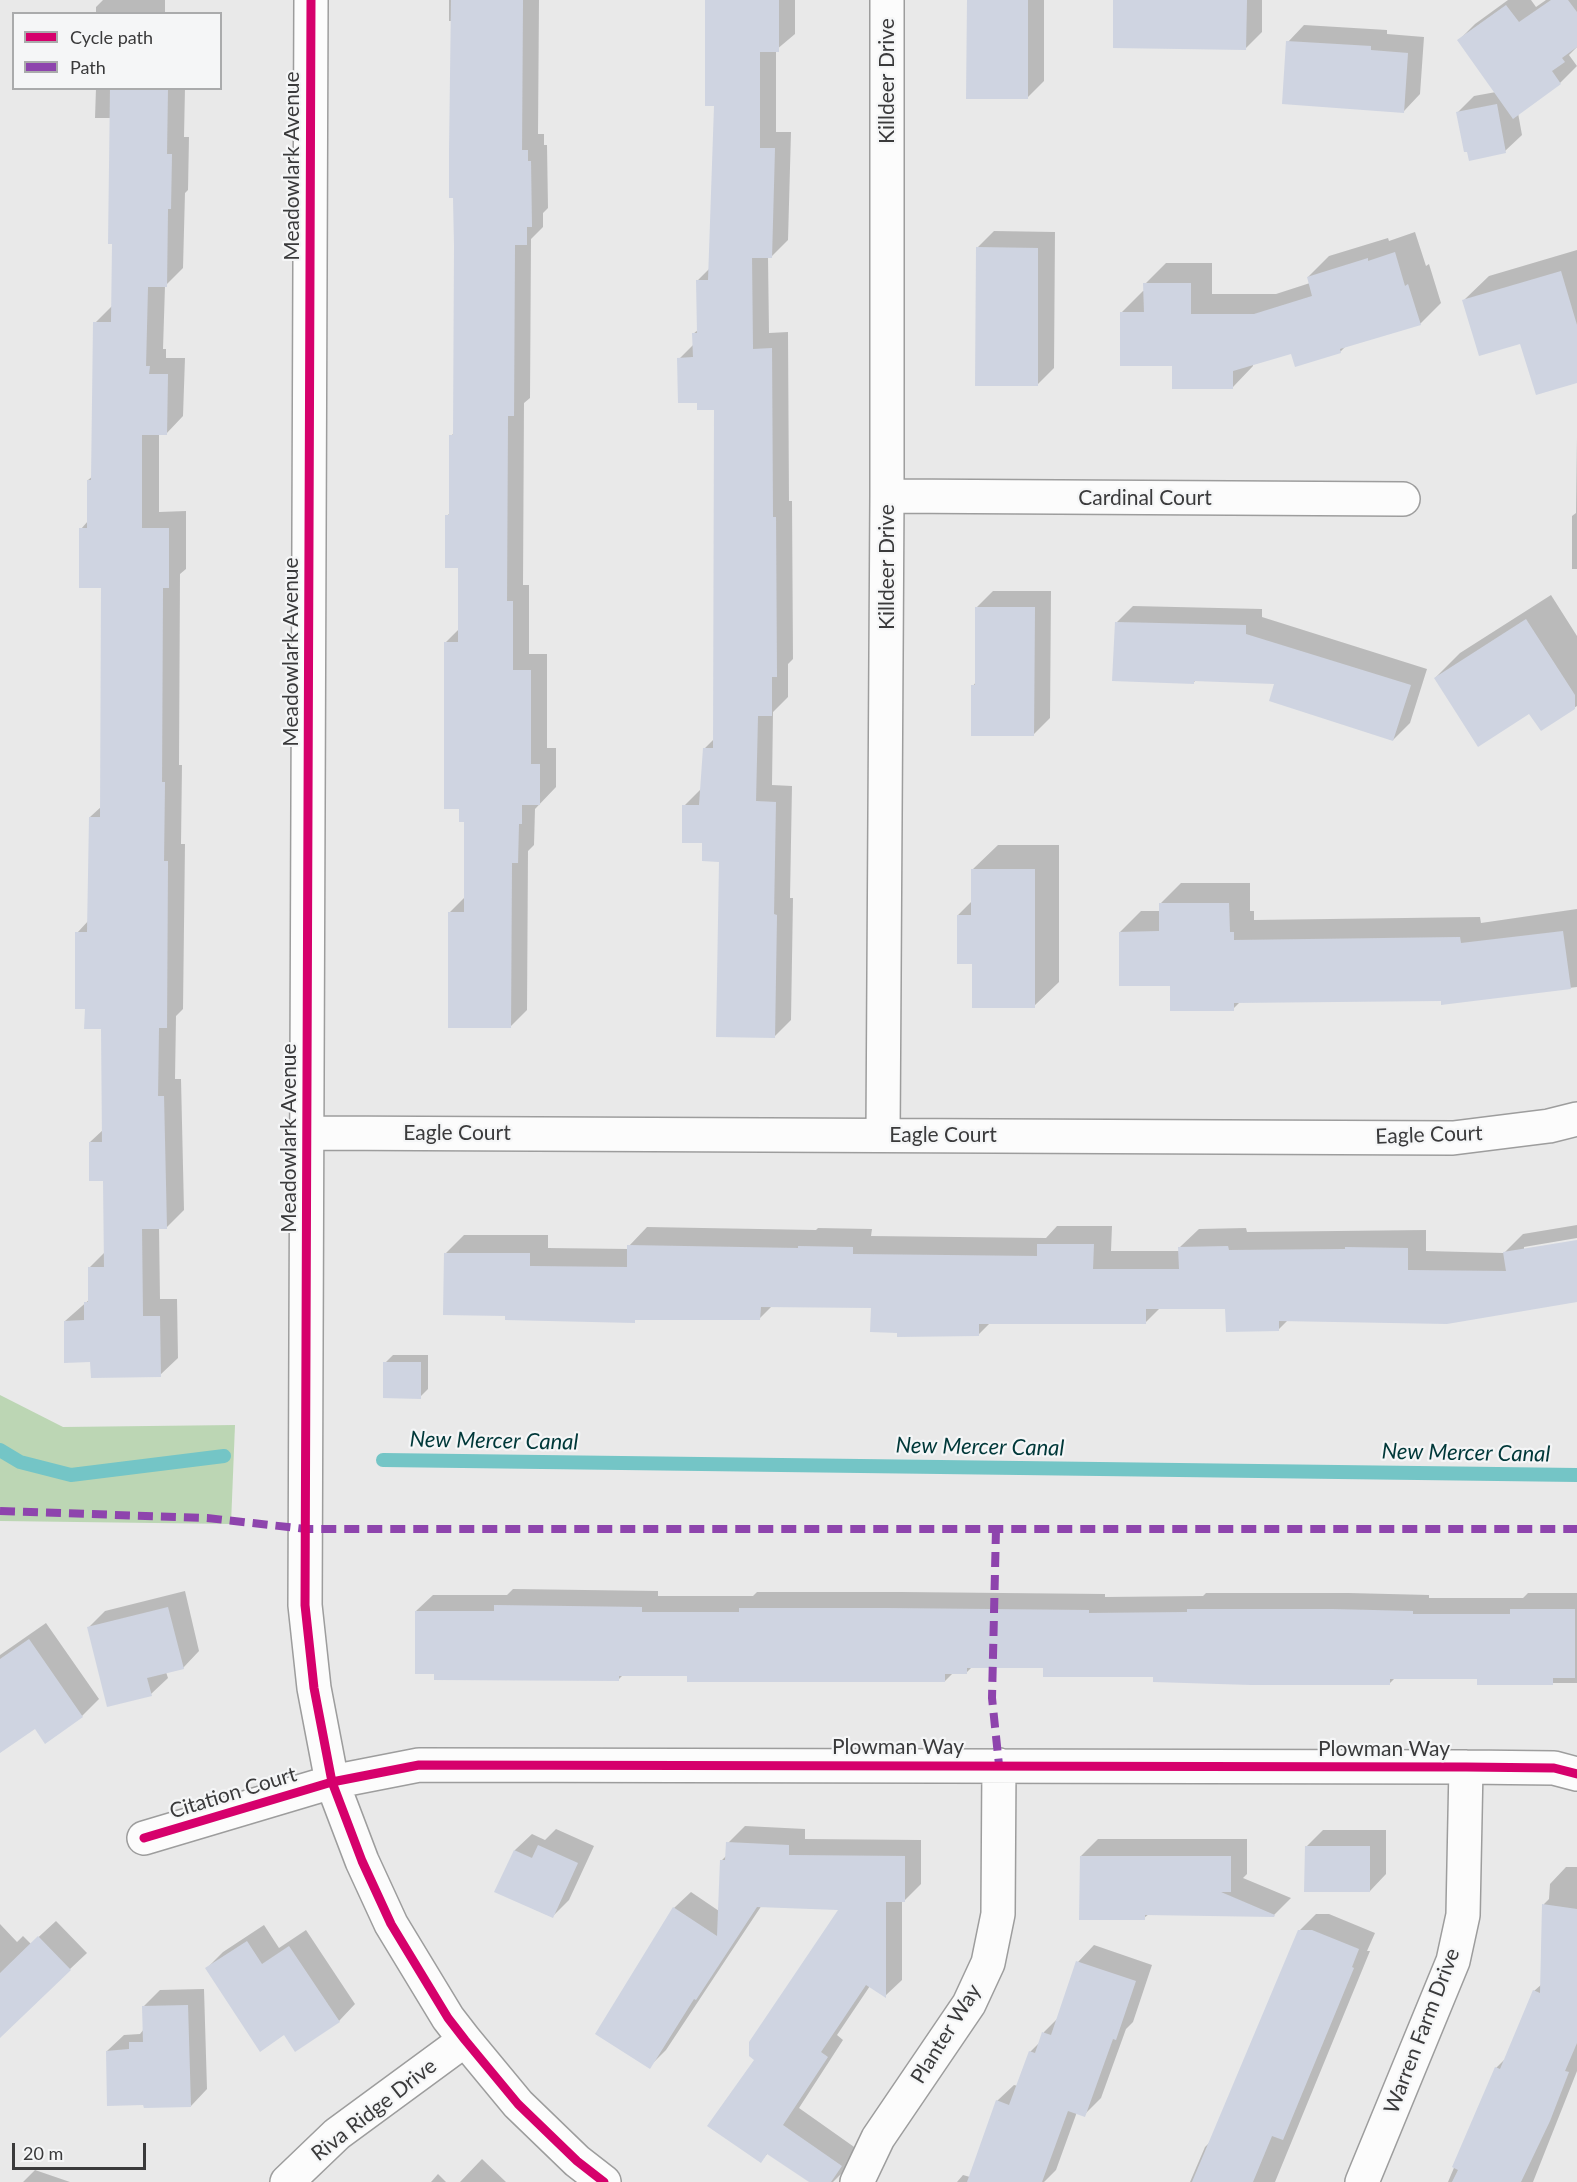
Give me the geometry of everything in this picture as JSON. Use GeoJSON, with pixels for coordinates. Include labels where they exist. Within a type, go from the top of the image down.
{"type":"FeatureCollection","features":[{"type":"Feature","properties":{"kind":"street","name":"Meadowlark Avenue"},"geometry":{"type":"LineString","coordinates":[[311,0],[305,1605],[314,1688],[332,1782],[362,1861],[391,1924],[448,2018],[465,2040],[518,2104],[577,2161],[604,2182]]}},
{"type":"Feature","properties":{"kind":"street","name":"Killdeer Drive"},"geometry":{"type":"LineString","coordinates":[[883,1135],[887,0]]}},
{"type":"Feature","properties":{"kind":"street","name":"Cardinal Court"},"geometry":{"type":"LineString","coordinates":[[887,496],[1403,499]]}},
{"type":"Feature","properties":{"kind":"street","name":"Eagle Court"},"geometry":{"type":"LineString","coordinates":[[307,1133],[1453,1138],[1549,1126],[1577,1119]]}},
{"type":"Feature","properties":{"kind":"street","name":"Plowman Way"},"geometry":{"type":"LineString","coordinates":[[332,1782],[419,1764],[1466,1767],[1554,1768],[1577,1774]]}},
{"type":"Feature","properties":{"kind":"street","name":"Planter Way"},"geometry":{"type":"LineString","coordinates":[[857,2182],[878,2138],[969,2004],[988,1963],[998,1914],[999,1765]]}},
{"type":"Feature","properties":{"kind":"street","name":"Warren Farm Drive"},"geometry":{"type":"LineString","coordinates":[[1362,2182],[1453,1960],[1463,1915],[1466,1767]]}},
{"type":"Feature","properties":{"kind":"street","name":"Citation Court"},"geometry":{"type":"LineString","coordinates":[[144,1839],[332,1782]]}},
{"type":"Feature","properties":{"kind":"street","name":"Riva Ridge Drive"},"geometry":{"type":"LineString","coordinates":[[286,2182],[337,2134],[465,2040]]}},
{"type":"Feature","properties":{"kind":"green space"},"geometry":{"type":"Polygon","coordinates":[[[0,1395],[63,1427],[235,1425],[231,1524],[0,1521],[0,1395]]]}},
{"type":"Feature","properties":{"kind":"building"},"geometry":{"type":"Polygon","coordinates":[[[451,0],[523,0],[522,150],[528,150],[528,161],[531,161],[532,227],[527,227],[527,245],[515,245],[514,416],[508,416],[507,601],[513,601],[513,670],[531,670],[531,764],[540,764],[540,805],[522,805],[518,863],[512,863],[511,1028],[448,1028],[448,912],[464,912],[464,822],[459,822],[459,809],[444,809],[444,642],[458,642],[458,568],[445,568],[445,515],[449,515],[449,435],[453,435],[454,246],[453,198],[449,198],[451,0]]]}},
{"type":"Feature","properties":{"kind":"building"},"geometry":{"type":"Polygon","coordinates":[[[705,0],[779,0],[779,52],[760,52],[760,148],[775,148],[772,258],[752,258],[753,349],[772,348],[777,677],[772,677],[772,716],[758,716],[756,801],[776,802],[775,1038],[716,1037],[719,862],[702,861],[702,843],[682,843],[682,805],[699,805],[703,748],[713,748],[714,410],[697,410],[697,403],[678,403],[677,358],[693,357],[692,333],[697,333],[696,280],[708,280],[714,106],[705,106],[705,0]]]}},
{"type":"Feature","properties":{"kind":"building"},"geometry":{"type":"Polygon","coordinates":[[[967,0],[1028,0],[1028,99],[966,99],[967,0]]]}},
{"type":"Feature","properties":{"kind":"building"},"geometry":{"type":"Polygon","coordinates":[[[1113,0],[1247,0],[1246,50],[1113,48],[1113,0]]]}},
{"type":"Feature","properties":{"kind":"building"},"geometry":{"type":"Polygon","coordinates":[[[1551,0],[1568,0],[1577,12],[1577,47],[1562,58],[1565,62],[1552,71],[1561,84],[1513,119],[1457,40],[1506,5],[1519,22],[1551,0]]]}},
{"type":"Feature","properties":{"kind":"building"},"geometry":{"type":"Polygon","coordinates":[[[1286,41],[1371,46],[1371,50],[1408,53],[1404,113],[1282,104],[1286,41]]]}},
{"type":"Feature","properties":{"kind":"building"},"geometry":{"type":"Polygon","coordinates":[[[110,90],[168,90],[167,154],[172,154],[171,209],[168,209],[167,287],[148,287],[146,366],[150,366],[149,374],[168,374],[167,435],[142,435],[142,528],[169,528],[169,588],[163,588],[162,782],[165,782],[164,861],[168,861],[167,1028],[159,1028],[158,1096],[164,1096],[167,1229],[142,1229],[143,1316],[160,1316],[161,1377],[91,1378],[90,1362],[64,1363],[64,1321],[84,1320],[84,1302],[88,1302],[88,1267],[104,1267],[103,1181],[89,1181],[89,1142],[102,1142],[101,1029],[84,1029],[85,1009],[75,1009],[75,932],[87,932],[89,817],[100,817],[101,588],[79,588],[79,528],[87,528],[87,480],[91,480],[93,322],[111,322],[112,244],[108,244],[110,90]]]}},
{"type":"Feature","properties":{"kind":"building"},"geometry":{"type":"Polygon","coordinates":[[[1497,104],[1506,153],[1469,161],[1467,152],[1464,152],[1456,112],[1497,104]]]}},
{"type":"Feature","properties":{"kind":"building"},"geometry":{"type":"Polygon","coordinates":[[[976,247],[1038,248],[1038,386],[975,386],[976,247]]]}},
{"type":"Feature","properties":{"kind":"building"},"geometry":{"type":"Polygon","coordinates":[[[1395,252],[1405,286],[1408,284],[1421,325],[1340,349],[1341,353],[1295,367],[1291,354],[1233,371],[1233,389],[1172,389],[1172,366],[1120,366],[1120,312],[1144,312],[1143,283],[1191,283],[1191,314],[1254,314],[1312,296],[1307,277],[1395,252]]]}},
{"type":"Feature","properties":{"kind":"building"},"geometry":{"type":"Polygon","coordinates":[[[1561,271],[1577,325],[1577,383],[1536,395],[1520,344],[1479,356],[1462,300],[1561,271]]]}},
{"type":"Feature","properties":{"kind":"building"},"geometry":{"type":"Polygon","coordinates":[[[975,607],[1035,607],[1034,736],[971,736],[971,685],[975,685],[975,607]]]}},
{"type":"Feature","properties":{"kind":"building"},"geometry":{"type":"Polygon","coordinates":[[[1526,619],[1575,695],[1575,709],[1541,731],[1529,714],[1478,747],[1434,678],[1526,619]]]}},
{"type":"Feature","properties":{"kind":"building"},"geometry":{"type":"Polygon","coordinates":[[[1115,622],[1246,625],[1246,634],[1411,685],[1393,741],[1269,701],[1274,684],[1112,681],[1115,622]]]}},
{"type":"Feature","properties":{"kind":"building"},"geometry":{"type":"Polygon","coordinates":[[[971,869],[1035,869],[1035,1008],[972,1008],[972,964],[957,964],[957,915],[971,915],[971,869]]]}},
{"type":"Feature","properties":{"kind":"building"},"geometry":{"type":"Polygon","coordinates":[[[1159,903],[1229,903],[1230,932],[1234,932],[1234,940],[1460,937],[1461,943],[1563,931],[1571,989],[1441,1005],[1441,1001],[1234,1003],[1234,1011],[1170,1011],[1170,986],[1119,986],[1119,932],[1159,931],[1159,903]]]}},
{"type":"Feature","properties":{"kind":"building"},"geometry":{"type":"Polygon","coordinates":[[[1577,1240],[1577,1302],[1447,1324],[1279,1321],[1279,1331],[1226,1332],[1225,1309],[1146,1309],[1146,1324],[979,1324],[979,1336],[897,1337],[897,1333],[870,1332],[871,1308],[761,1307],[760,1320],[635,1320],[635,1323],[505,1320],[505,1316],[443,1315],[444,1253],[530,1253],[530,1266],[627,1267],[627,1245],[853,1247],[853,1254],[1037,1256],[1037,1244],[1094,1244],[1093,1269],[1179,1269],[1178,1247],[1228,1246],[1229,1250],[1408,1248],[1408,1270],[1506,1271],[1503,1252],[1577,1240]]]}},
{"type":"Feature","properties":{"kind":"building"},"geometry":{"type":"Polygon","coordinates":[[[383,1362],[421,1362],[421,1399],[383,1398],[383,1362]]]}},
{"type":"Feature","properties":{"kind":"building"},"geometry":{"type":"Polygon","coordinates":[[[494,1605],[642,1607],[642,1612],[739,1612],[739,1608],[1089,1610],[1089,1613],[1187,1612],[1187,1609],[1332,1609],[1413,1611],[1413,1614],[1510,1614],[1510,1609],[1575,1609],[1575,1678],[1553,1678],[1553,1685],[1477,1685],[1477,1679],[1390,1679],[1390,1685],[1251,1685],[1153,1682],[1153,1677],[1043,1677],[1043,1668],[967,1668],[967,1674],[945,1674],[945,1682],[687,1682],[687,1676],[619,1676],[619,1681],[434,1680],[434,1674],[415,1674],[415,1611],[494,1611],[494,1605]]]}},
{"type":"Feature","properties":{"kind":"building"},"geometry":{"type":"Polygon","coordinates":[[[168,1607],[184,1669],[147,1678],[152,1696],[107,1707],[87,1627],[168,1607]]]}},
{"type":"Feature","properties":{"kind":"building"},"geometry":{"type":"Polygon","coordinates":[[[29,1639],[83,1717],[45,1744],[35,1729],[0,1753],[0,1659],[29,1639]]]}},
{"type":"Feature","properties":{"kind":"building"},"geometry":{"type":"Polygon","coordinates":[[[726,1842],[789,1845],[789,1855],[905,1856],[905,1902],[886,1902],[886,1998],[866,1985],[821,2052],[828,2057],[783,2125],[842,2166],[831,2182],[809,2182],[767,2154],[761,2163],[707,2126],[754,2060],[749,2056],[749,2042],[838,1910],[757,1907],[696,2000],[694,1999],[650,2069],[595,2034],[673,1907],[717,1936],[720,1860],[725,1860],[726,1842]]]}},
{"type":"Feature","properties":{"kind":"building"},"geometry":{"type":"Polygon","coordinates":[[[538,1845],[578,1863],[553,1918],[494,1892],[514,1850],[532,1858],[538,1845]]]}},
{"type":"Feature","properties":{"kind":"building"},"geometry":{"type":"Polygon","coordinates":[[[1305,1846],[1370,1846],[1370,1892],[1304,1892],[1305,1846]]]}},
{"type":"Feature","properties":{"kind":"building"},"geometry":{"type":"Polygon","coordinates":[[[1080,1856],[1231,1856],[1231,1892],[1221,1892],[1275,1915],[1274,1917],[1145,1915],[1145,1920],[1079,1920],[1080,1856]]]}},
{"type":"Feature","properties":{"kind":"building"},"geometry":{"type":"Polygon","coordinates":[[[1542,1904],[1577,1909],[1577,2043],[1565,2071],[1569,2072],[1550,2121],[1521,2182],[1452,2182],[1458,2170],[1452,2167],[1495,2067],[1500,2069],[1533,1990],[1540,1993],[1542,1904]]]}},
{"type":"Feature","properties":{"kind":"building"},"geometry":{"type":"Polygon","coordinates":[[[1298,1930],[1312,1930],[1359,1949],[1352,1967],[1354,1968],[1283,2140],[1272,2136],[1253,2182],[1192,2182],[1298,1930]]]}},
{"type":"Feature","properties":{"kind":"building"},"geometry":{"type":"Polygon","coordinates":[[[38,1936],[71,1970],[0,2038],[0,1973],[38,1936]]]}},
{"type":"Feature","properties":{"kind":"building"},"geometry":{"type":"Polygon","coordinates":[[[247,1941],[262,1964],[289,1946],[340,2022],[295,2052],[284,2035],[260,2052],[205,1968],[247,1941]]]}},
{"type":"Feature","properties":{"kind":"building"},"geometry":{"type":"Polygon","coordinates":[[[1076,1961],[1136,1981],[1116,2040],[1113,2039],[1085,2117],[1068,2111],[1042,2182],[967,2182],[996,2100],[1009,2105],[1029,2051],[1035,2053],[1042,2032],[1051,2035],[1076,1961]]]}},
{"type":"Feature","properties":{"kind":"building"},"geometry":{"type":"Polygon","coordinates":[[[188,2005],[191,2107],[107,2106],[106,2051],[129,2049],[129,2042],[143,2042],[142,2006],[188,2005]]]}},
{"type":"Feature","properties":{"kind":"waterway","name":"New Mercer Canal"},"geometry":{"type":"LineString","coordinates":[[0,1450],[20,1462],[71,1475],[224,1456]]}},
{"type":"Feature","properties":{"kind":"waterway","name":"New Mercer Canal"},"geometry":{"type":"LineString","coordinates":[[383,1460],[1577,1475]]}},
{"type":"Feature","properties":{"kind":"marked path"},"geometry":{"type":"LineString","coordinates":[[0,1511],[207,1518],[306,1529],[1577,1529]]}},
{"type":"Feature","properties":{"kind":"marked path"},"geometry":{"type":"LineString","coordinates":[[996,1529],[992,1698],[999,1765]]}},
{"type":"Feature","properties":{"kind":"cycle path"},"geometry":{"type":"LineString","coordinates":[[311,0],[305,1605],[314,1688],[332,1782],[362,1861],[391,1924],[448,2018],[465,2040],[518,2104],[577,2161],[604,2182]]}},
{"type":"Feature","properties":{"kind":"cycle path"},"geometry":{"type":"LineString","coordinates":[[144,1838],[332,1782],[419,1765],[1466,1767],[1554,1768],[1577,1774]]}}]}
